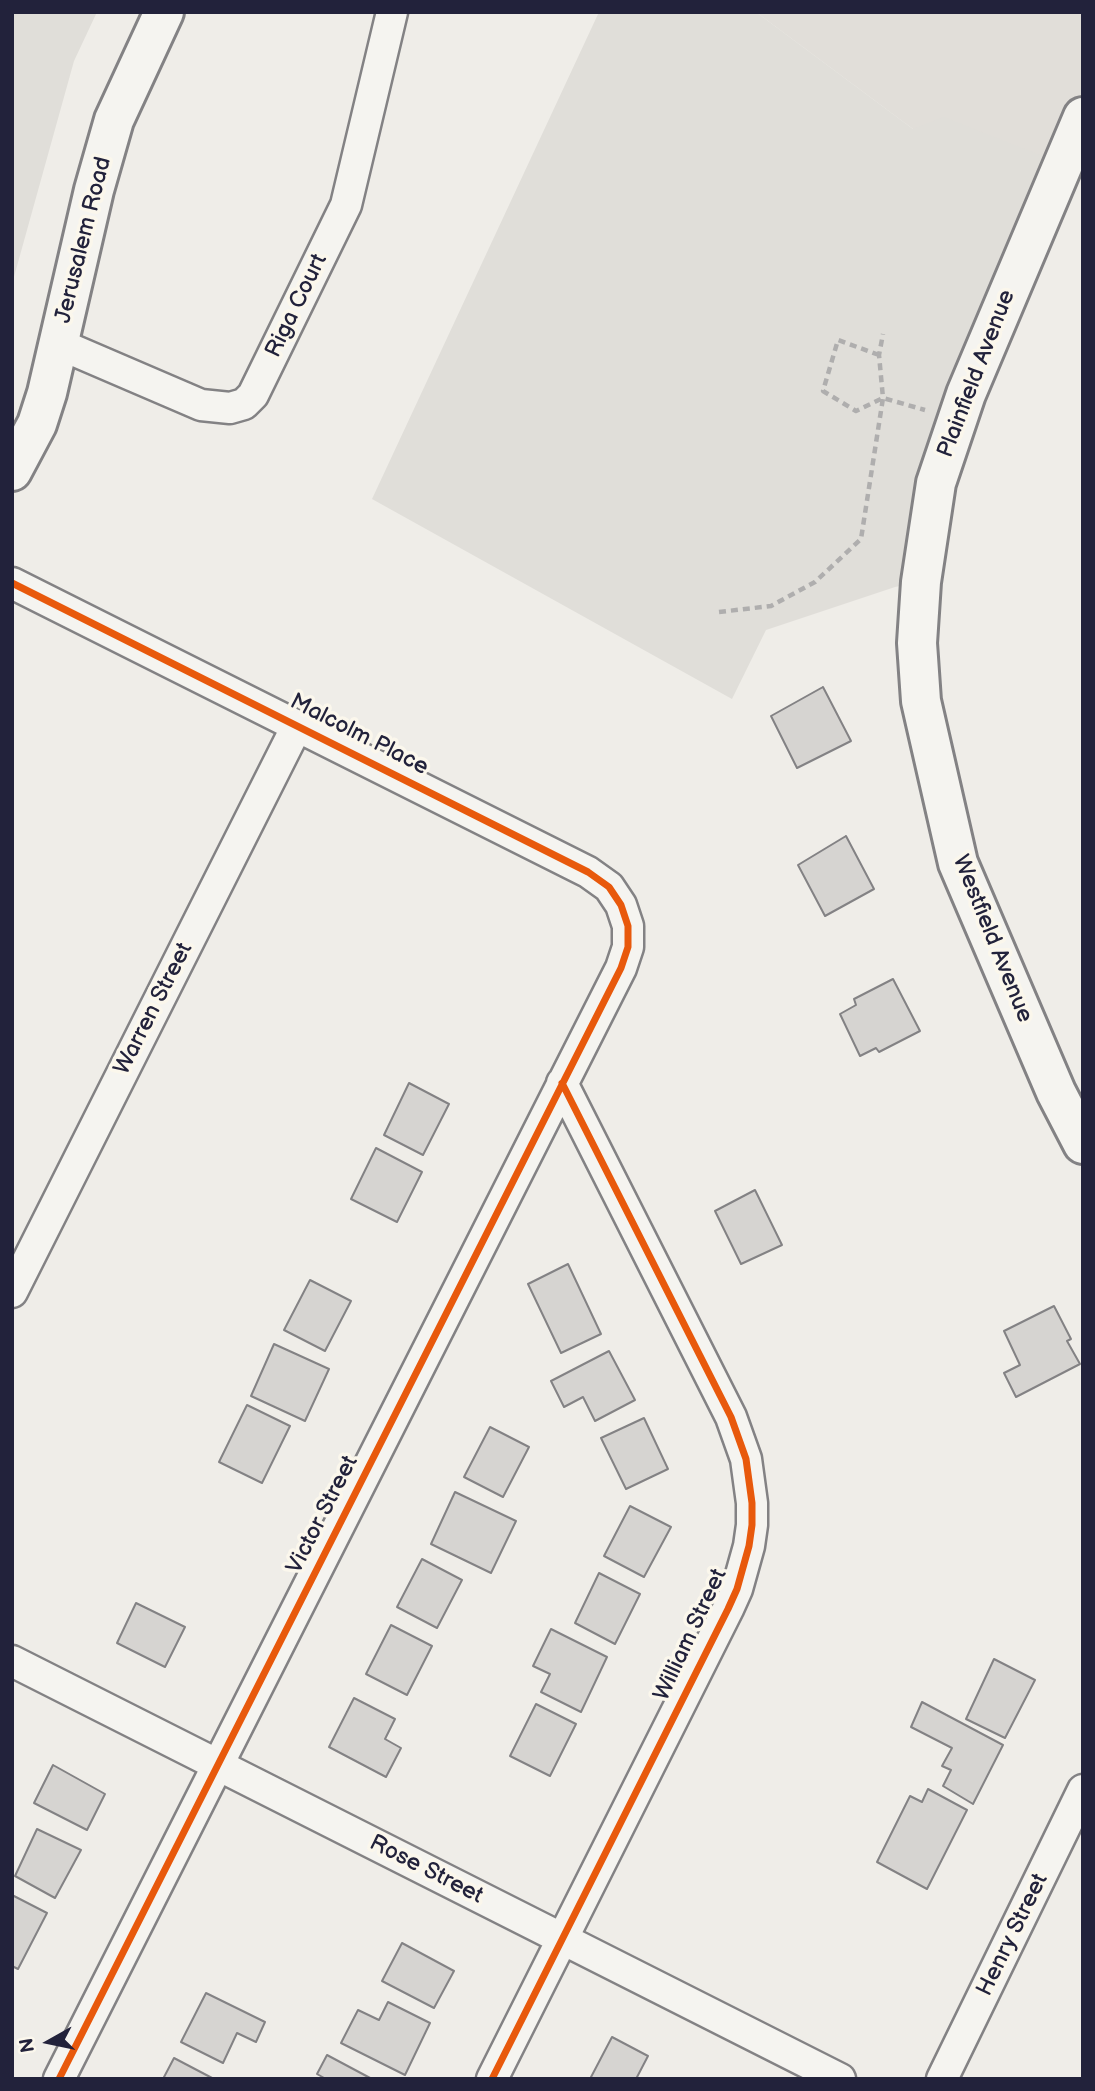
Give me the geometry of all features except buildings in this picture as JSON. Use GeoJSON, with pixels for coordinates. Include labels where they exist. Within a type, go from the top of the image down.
{"type":"FeatureCollection","features":[{"type":"Feature","properties":{"kind":"street","name":"Jerusalem Road"},"geometry":{"type":"LineString","coordinates":[[12,471],[37,424],[47,393],[94,190],[114,120],[164,12]]}},
{"type":"Feature","properties":{"kind":"street","name":"Riga Court"},"geometry":{"type":"LineString","coordinates":[[59,344],[201,405],[230,408],[244,404],[253,395],[346,205],[392,12]]}},
{"type":"Feature","properties":{"kind":"street","name":"Plainfield Avenue"},"geometry":{"type":"LineString","coordinates":[[917,643],[921,583],[936,483],[958,418],[1083,117]]}},
{"type":"Feature","properties":{"kind":"street","name":"Malcolm Place"},"geometry":{"type":"LineString","coordinates":[[12,583],[588,872],[609,887],[621,905],[628,926],[628,947],[621,968]]}},
{"type":"Feature","properties":{"kind":"street","name":"Westfield Avenue"},"geometry":{"type":"LineString","coordinates":[[917,643],[920,701],[958,863],[1056,1092],[1083,1144]]}},
{"type":"Feature","properties":{"kind":"street","name":"Warren Street"},"geometry":{"type":"LineString","coordinates":[[12,1292],[297,726]]}},
{"type":"Feature","properties":{"kind":"street","name":"Victor Street"},"geometry":{"type":"LineString","coordinates":[[59,2079],[621,968]]}},
{"type":"Feature","properties":{"kind":"street","name":"William Street"},"geometry":{"type":"LineString","coordinates":[[492,2079],[737,1589],[749,1546],[752,1503],[746,1459],[731,1417],[562,1083]]}},
{"type":"Feature","properties":{"kind":"street","name":"Rose Street"},"geometry":{"type":"LineString","coordinates":[[12,1661],[840,2079]]}},
{"type":"Feature","properties":{"kind":"street","name":"Henry Street"},"geometry":{"type":"LineString","coordinates":[[942,2079],[1083,1790]]}},
{"type":"Feature","properties":{"kind":"path"},"geometry":{"type":"LineString","coordinates":[[719,612],[771,606],[815,582],[861,539],[883,398],[879,355],[883,334]]}},
{"type":"Feature","properties":{"kind":"path"},"geometry":{"type":"LineString","coordinates":[[879,355],[838,340],[823,391],[856,411],[883,398],[958,418]]}},
{"type":"Feature","properties":{"kind":"shaded area"},"geometry":{"type":"Polygon","coordinates":[[[12,12],[97,12],[74,61],[12,284],[12,12]]]}},
{"type":"Feature","properties":{"kind":"shaded area"},"geometry":{"type":"Polygon","coordinates":[[[599,12],[756,12],[913,129],[944,117],[1063,164],[921,582],[895,587],[766,630],[732,699],[372,499],[599,12]]]}},
{"type":"Feature","properties":{"kind":"shaded area"},"geometry":{"type":"Polygon","coordinates":[[[756,12],[1083,12],[1083,139],[1063,164],[913,129],[756,12]]]}},
{"type":"Feature","properties":{"kind":"cycle path"},"geometry":{"type":"LineString","coordinates":[[12,583],[588,872],[609,887],[621,905],[628,926],[628,947],[621,968],[59,2079]]}},
{"type":"Feature","properties":{"kind":"cycle path"},"geometry":{"type":"LineString","coordinates":[[492,2079],[728,1609],[737,1589],[752,1525],[746,1459],[731,1417],[562,1083]]}}]}
